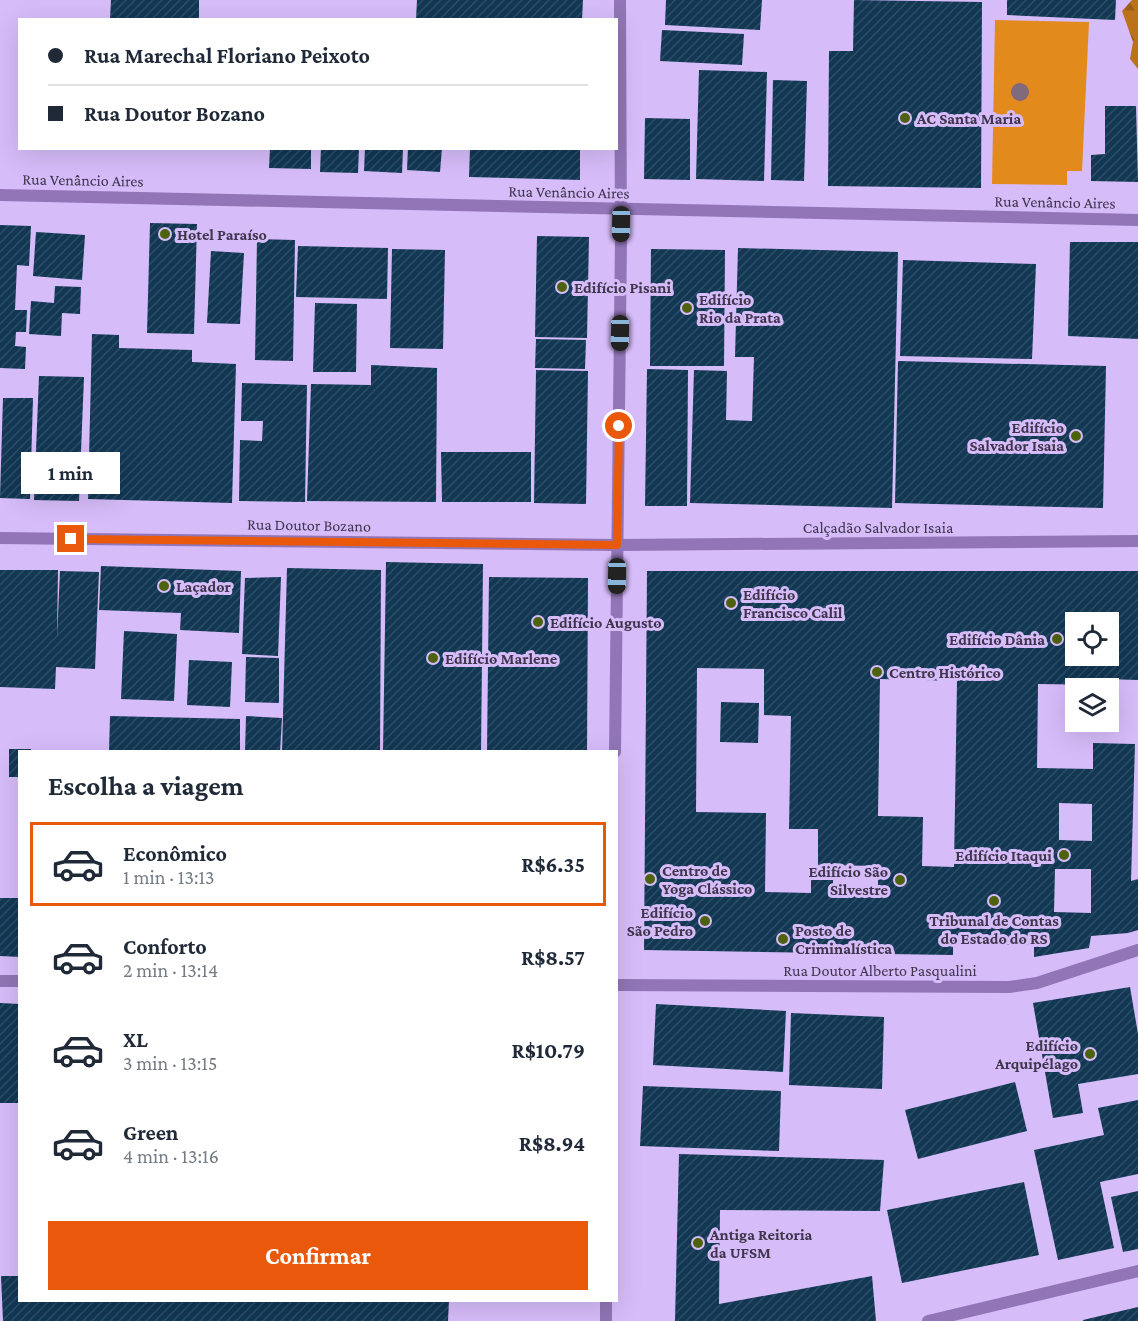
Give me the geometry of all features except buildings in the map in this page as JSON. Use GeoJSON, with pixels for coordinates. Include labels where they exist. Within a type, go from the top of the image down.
{"type":"FeatureCollection","features":[{"type":"Feature","properties":{"kind":"street"},"geometry":{"type":"LineString","coordinates":[[615,750],[621,209],[620,0]]}},
{"type":"Feature","properties":{"kind":"street","name":"Rua Venâncio Aires"},"geometry":{"type":"LineString","coordinates":[[0,195],[1138,220]]}},
{"type":"Feature","properties":{"kind":"street","name":"Rua Doutor Bozano"},"geometry":{"type":"LineString","coordinates":[[0,538],[617,545]]}},
{"type":"Feature","properties":{"kind":"street","name":"Calçadão Salvador Isaia"},"geometry":{"type":"LineString","coordinates":[[617,545],[1138,541]]}},
{"type":"Feature","properties":{"kind":"street","name":"Rua Doutor Alberto Pasqualini"},"geometry":{"type":"LineString","coordinates":[[618,985],[1009,987],[1037,983],[1138,950]]}},
{"type":"Feature","properties":{"kind":"street"},"geometry":{"type":"LineString","coordinates":[[0,981],[18,981]]}},
{"type":"Feature","properties":{"kind":"street"},"geometry":{"type":"LineString","coordinates":[[928,1321],[1138,1271]]}},
{"type":"Feature","properties":{"kind":"street"},"geometry":{"type":"LineString","coordinates":[[606,1302],[606,1321]]}},
{"type":"Feature","properties":{"kind":"shaded area"},"geometry":{"type":"Polygon","coordinates":[[[995,20],[1089,22],[1082,171],[1067,171],[1067,185],[992,184],[995,20]]]}},
{"type":"Feature","properties":{"kind":"green space"},"geometry":{"type":"Polygon","coordinates":[[[1132,0],[1138,0],[1138,69],[1130,59],[1133,42],[1122,11],[1132,0]]]}},
{"type":"Feature","properties":{"kind":"place","name":"AC Santa Maria"},"geometry":{"type":"Point","coordinates":[905,118]}},
{"type":"Feature","properties":{"kind":"place","name":"Hotel Paraíso"},"geometry":{"type":"Point","coordinates":[165,234]}},
{"type":"Feature","properties":{"kind":"place","name":"Edifício Pisani"},"geometry":{"type":"Point","coordinates":[562,287]}},
{"type":"Feature","properties":{"kind":"place","name":"Edifício Rio da Prata"},"geometry":{"type":"Point","coordinates":[687,308]}},
{"type":"Feature","properties":{"kind":"place","name":"Edifício Salvador Isaia"},"geometry":{"type":"Point","coordinates":[1076,436]}},
{"type":"Feature","properties":{"kind":"place","name":"Laçador"},"geometry":{"type":"Point","coordinates":[164,586]}},
{"type":"Feature","properties":{"kind":"place","name":"Edifício Francisco Calil"},"geometry":{"type":"Point","coordinates":[731,603]}},
{"type":"Feature","properties":{"kind":"place","name":"Edifício Augusto"},"geometry":{"type":"Point","coordinates":[538,622]}},
{"type":"Feature","properties":{"kind":"place","name":"Edifício Dânia"},"geometry":{"type":"Point","coordinates":[1057,639]}},
{"type":"Feature","properties":{"kind":"place","name":"Edifício Marlene"},"geometry":{"type":"Point","coordinates":[433,658]}},
{"type":"Feature","properties":{"kind":"place","name":"Centro Histórico"},"geometry":{"type":"Point","coordinates":[877,672]}},
{"type":"Feature","properties":{"kind":"place","name":"Edifício Itaqui"},"geometry":{"type":"Point","coordinates":[1064,855]}},
{"type":"Feature","properties":{"kind":"place","name":"Centro de Yoga Clássico"},"geometry":{"type":"Point","coordinates":[650,879]}},
{"type":"Feature","properties":{"kind":"place","name":"Edifício São Silvestre"},"geometry":{"type":"Point","coordinates":[900,880]}},
{"type":"Feature","properties":{"kind":"place","name":"Tribunal de Contas do Estado do RS"},"geometry":{"type":"Point","coordinates":[994,901]}},
{"type":"Feature","properties":{"kind":"place","name":"Edifício São Pedro"},"geometry":{"type":"Point","coordinates":[705,921]}},
{"type":"Feature","properties":{"kind":"place","name":"Posto de Criminalística"},"geometry":{"type":"Point","coordinates":[783,939]}},
{"type":"Feature","properties":{"kind":"place","name":"Edifício Arquipélago"},"geometry":{"type":"Point","coordinates":[1090,1054]}},
{"type":"Feature","properties":{"kind":"place","name":"Antiga Reitoria da UFSM"},"geometry":{"type":"Point","coordinates":[698,1243]}},
{"type":"Feature","properties":{"kind":"route"},"geometry":{"type":"LineString","coordinates":[[71,539],[617,545],[619,426]]}}]}
